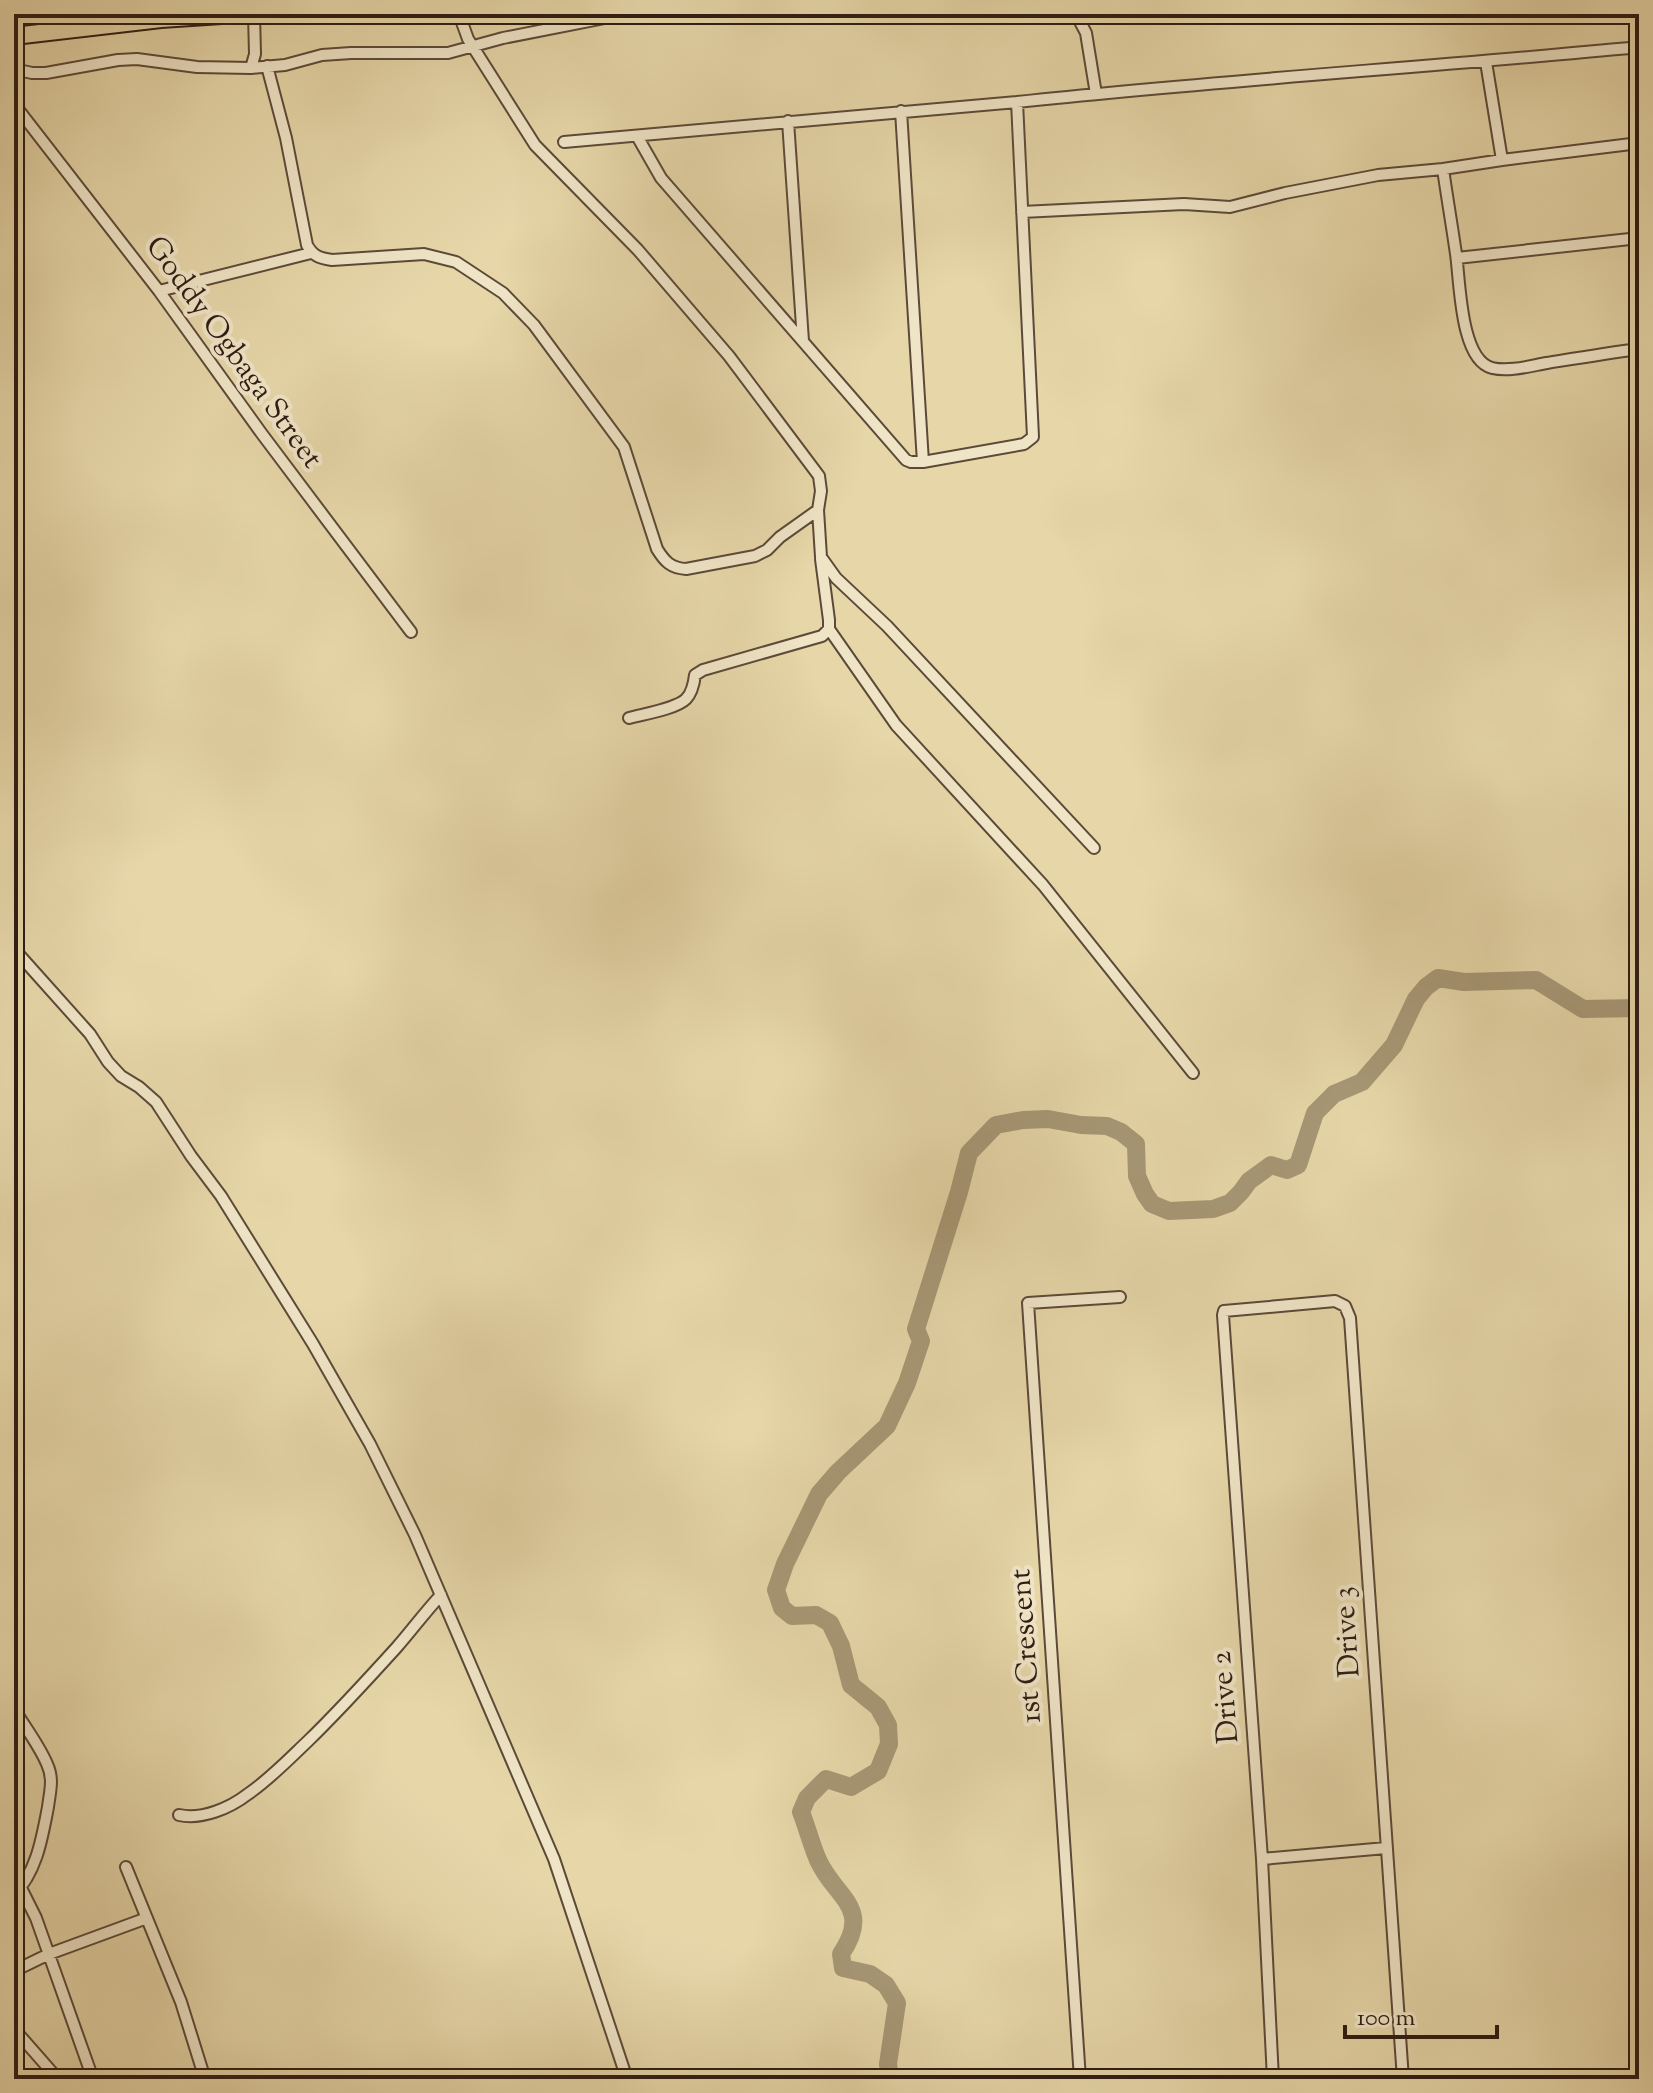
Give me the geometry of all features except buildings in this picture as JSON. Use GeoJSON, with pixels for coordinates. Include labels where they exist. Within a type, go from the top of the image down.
{"type":"FeatureCollection","features":[{"type":"Feature","properties":{"kind":"main road"},"geometry":{"type":"LineString","coordinates":[[14,36],[160,17],[237,14]]}},
{"type":"Feature","properties":{"kind":"street"},"geometry":{"type":"LineString","coordinates":[[251,68],[255,54],[254,14]]}},
{"type":"Feature","properties":{"kind":"street"},"geometry":{"type":"LineString","coordinates":[[459,14],[472,46],[535,145],[638,250],[738,368],[819,476],[821,557],[829,629],[896,725],[1043,885],[1193,1073]]}},
{"type":"Feature","properties":{"kind":"street"},"geometry":{"type":"LineString","coordinates":[[14,69],[46,73],[137,59],[197,67],[251,68],[285,65],[322,55],[448,53],[517,35],[625,14]]}},
{"type":"Feature","properties":{"kind":"street"},"geometry":{"type":"LineString","coordinates":[[1076,14],[1086,33]]}},
{"type":"Feature","properties":{"kind":"street"},"geometry":{"type":"LineString","coordinates":[[1088,14],[1086,33],[1096,94]]}},
{"type":"Feature","properties":{"kind":"street"},"geometry":{"type":"LineString","coordinates":[[564,142],[1639,47]]}},
{"type":"Feature","properties":{"kind":"street"},"geometry":{"type":"LineString","coordinates":[[1486,62],[1502,160]]}},
{"type":"Feature","properties":{"kind":"street"},"geometry":{"type":"LineString","coordinates":[[267,66],[311,253],[332,260],[424,254],[456,262],[503,293],[563,361],[624,447],[657,549],[665,562],[675,568],[686,569],[755,556],[818,510]]}},
{"type":"Feature","properties":{"kind":"street"},"geometry":{"type":"LineString","coordinates":[[637,136],[661,178],[903,456],[911,462],[923,462],[1024,444],[1033,437],[1017,102]]}},
{"type":"Feature","properties":{"kind":"street","name":"Goddy Ogbaga Street"},"geometry":{"type":"LineString","coordinates":[[14,104],[159,291],[411,632]]}},
{"type":"Feature","properties":{"kind":"street"},"geometry":{"type":"LineString","coordinates":[[901,111],[923,462]]}},
{"type":"Feature","properties":{"kind":"street"},"geometry":{"type":"LineString","coordinates":[[788,121],[803,341]]}},
{"type":"Feature","properties":{"kind":"street"},"geometry":{"type":"LineString","coordinates":[[1022,212],[1184,204],[1230,207],[1378,175],[1639,143]]}},
{"type":"Feature","properties":{"kind":"street"},"geometry":{"type":"LineString","coordinates":[[1443,169],[1461,306],[1468,335],[1476,355],[1484,364],[1491,368],[1515,368],[1639,349]]}},
{"type":"Feature","properties":{"kind":"street"},"geometry":{"type":"LineString","coordinates":[[1457,258],[1639,238]]}},
{"type":"Feature","properties":{"kind":"street"},"geometry":{"type":"LineString","coordinates":[[159,291],[311,253]]}},
{"type":"Feature","properties":{"kind":"street"},"geometry":{"type":"LineString","coordinates":[[821,557],[836,578],[887,626],[1094,848]]}},
{"type":"Feature","properties":{"kind":"street"},"geometry":{"type":"LineString","coordinates":[[629,718],[678,704],[687,698],[695,675],[703,670],[822,636],[829,629]]}},
{"type":"Feature","properties":{"kind":"street"},"geometry":{"type":"LineString","coordinates":[[14,949],[90,1034],[108,1062],[121,1076],[156,1102],[221,1196],[313,1344],[370,1444],[415,1535],[554,1859],[627,2079]]}},
{"type":"Feature","properties":{"kind":"street","name":"1st Crescent"},"geometry":{"type":"LineString","coordinates":[[1080,2079],[1028,1303],[1120,1297]]}},
{"type":"Feature","properties":{"kind":"street","name":"Drive 3"},"geometry":{"type":"LineString","coordinates":[[1224,1311],[1335,1301],[1349,1310],[1403,2079]]}},
{"type":"Feature","properties":{"kind":"street","name":"Drive 2"},"geometry":{"type":"LineString","coordinates":[[1224,1311],[1262,1859],[1273,2079]]}},
{"type":"Feature","properties":{"kind":"street"},"geometry":{"type":"LineString","coordinates":[[179,1815],[192,1817],[217,1811],[248,1794],[283,1765],[399,1645],[441,1595]]}},
{"type":"Feature","properties":{"kind":"street"},"geometry":{"type":"LineString","coordinates":[[14,1709],[48,1765],[52,1784],[36,1859],[17,1891],[36,1918],[93,2079]]}},
{"type":"Feature","properties":{"kind":"street"},"geometry":{"type":"LineString","coordinates":[[1262,1859],[1386,1848]]}},
{"type":"Feature","properties":{"kind":"street"},"geometry":{"type":"LineString","coordinates":[[126,1867],[181,2002],[205,2079]]}},
{"type":"Feature","properties":{"kind":"street"},"geometry":{"type":"LineString","coordinates":[[14,1971],[49,1954],[147,1918]]}},
{"type":"Feature","properties":{"kind":"street"},"geometry":{"type":"LineString","coordinates":[[14,2029],[58,2079]]}},
{"type":"Feature","properties":{"kind":"waterway"},"geometry":{"type":"LineString","coordinates":[[890,2079],[888,2064],[897,2003],[886,1985],[870,1974],[843,1968],[841,1954],[850,1938],[852,1914],[818,1860],[801,1812],[807,1798],[826,1779],[851,1787],[878,1771],[889,1744],[888,1725],[878,1707],[851,1685],[841,1646],[830,1623],[816,1615],[792,1616],[782,1608],[776,1590],[785,1564],[819,1494],[887,1426],[907,1383],[921,1341],[916,1329],[969,1153],[996,1125],[1048,1119],[1107,1126],[1136,1144],[1137,1176],[1152,1204],[1169,1211],[1213,1209],[1230,1203],[1249,1181],[1271,1165],[1287,1170],[1298,1165],[1315,1113],[1334,1094],[1362,1082],[1394,1045],[1416,999],[1438,978],[1464,982],[1536,980],[1583,1009],[1639,1008]]}}]}
